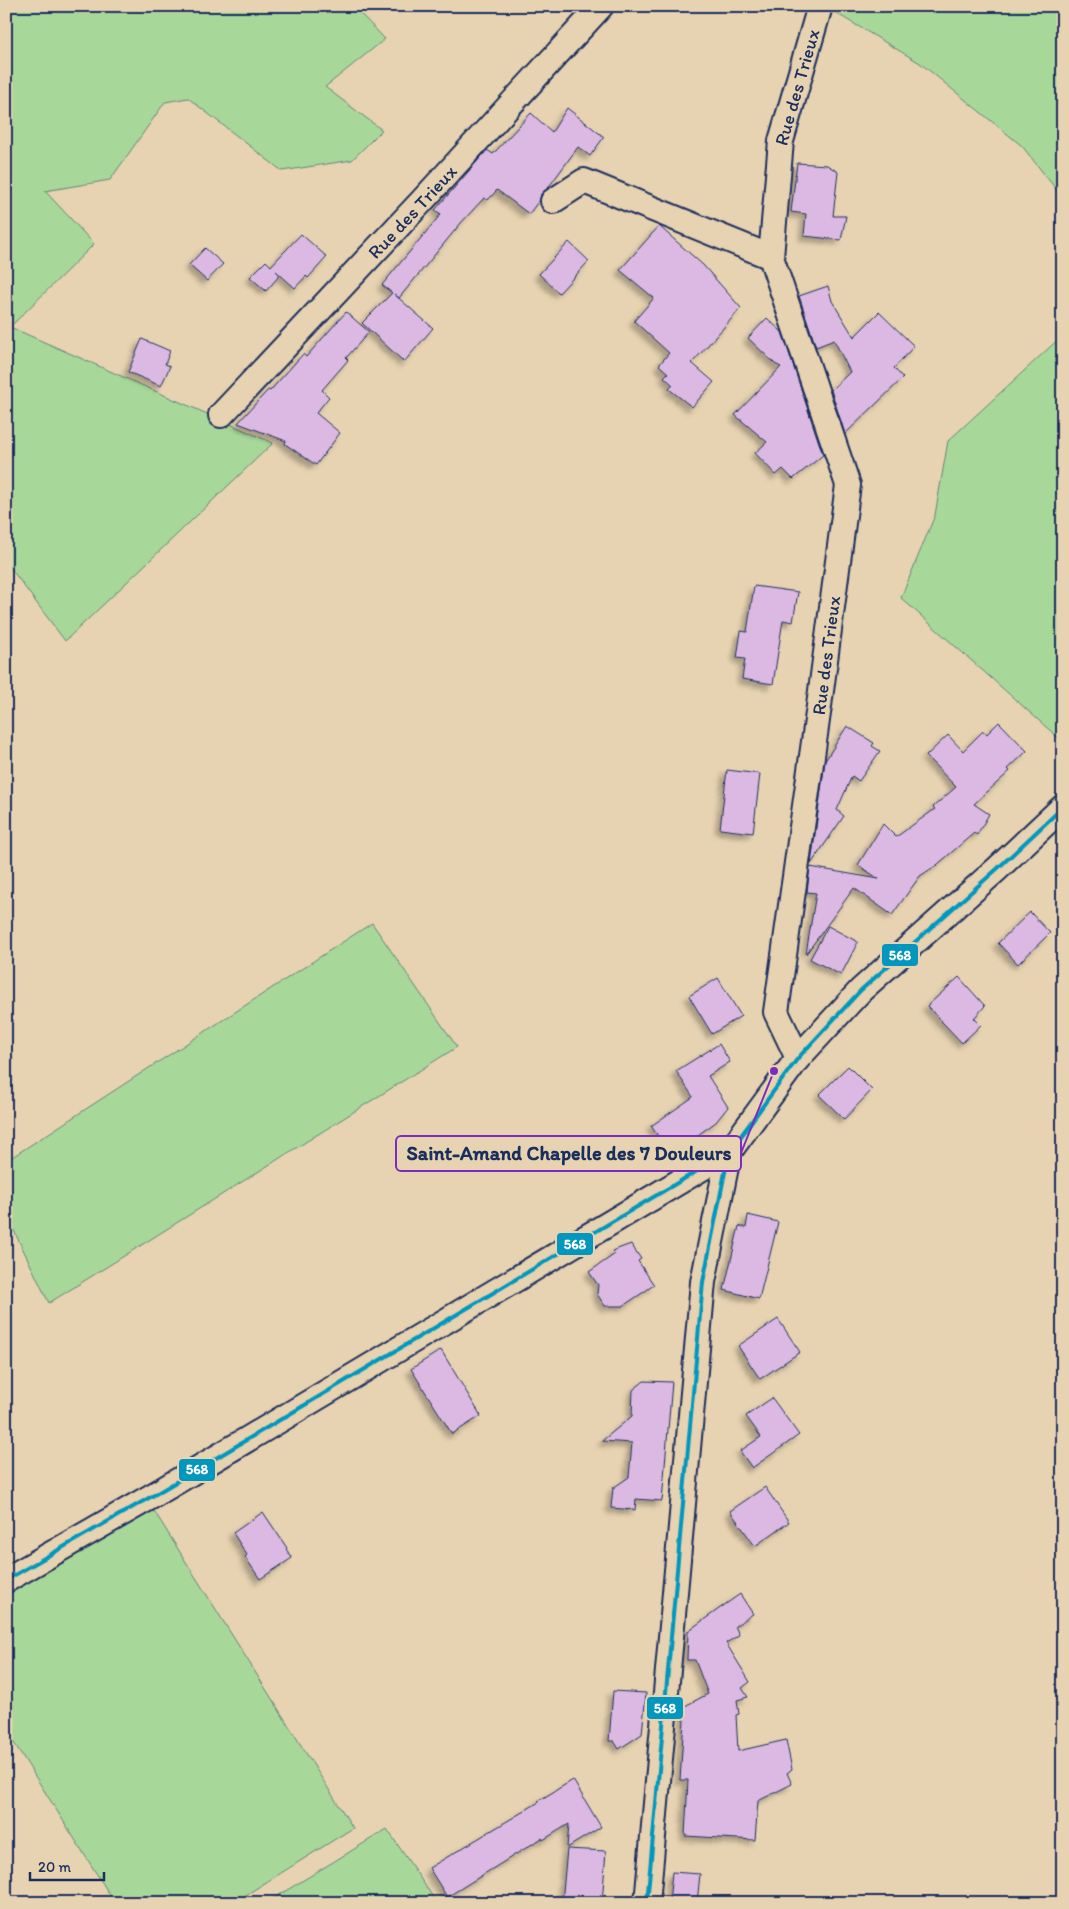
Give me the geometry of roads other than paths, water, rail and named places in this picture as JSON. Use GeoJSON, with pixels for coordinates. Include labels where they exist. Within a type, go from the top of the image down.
{"type":"FeatureCollection","features":[{"type":"Feature","properties":{"kind":"street","name":"Rue des Trieux"},"geometry":{"type":"LineString","coordinates":[[221,415],[422,202],[601,6]]}},
{"type":"Feature","properties":{"kind":"street","name":"Rue des Trieux"},"geometry":{"type":"LineString","coordinates":[[798,1058],[776,1012],[848,485],[771,257],[781,140],[820,6]]}},
{"type":"Feature","properties":{"kind":"street"},"geometry":{"type":"LineString","coordinates":[[553,201],[584,181],[771,257]]}},
{"type":"Feature","properties":{"kind":"street"},"geometry":{"type":"LineString","coordinates":[[6,1580],[163,1490],[729,1152],[798,1058],[862,990],[990,876],[1063,807]]}},
{"type":"Feature","properties":{"kind":"street"},"geometry":{"type":"LineString","coordinates":[[647,1903],[704,1282],[729,1152]]}},
{"type":"Feature","properties":{"kind":"place","name":"Saint-Amand Chapelle des 7 Douleurs"},"geometry":{"type":"Point","coordinates":[774,1071]}}]}
